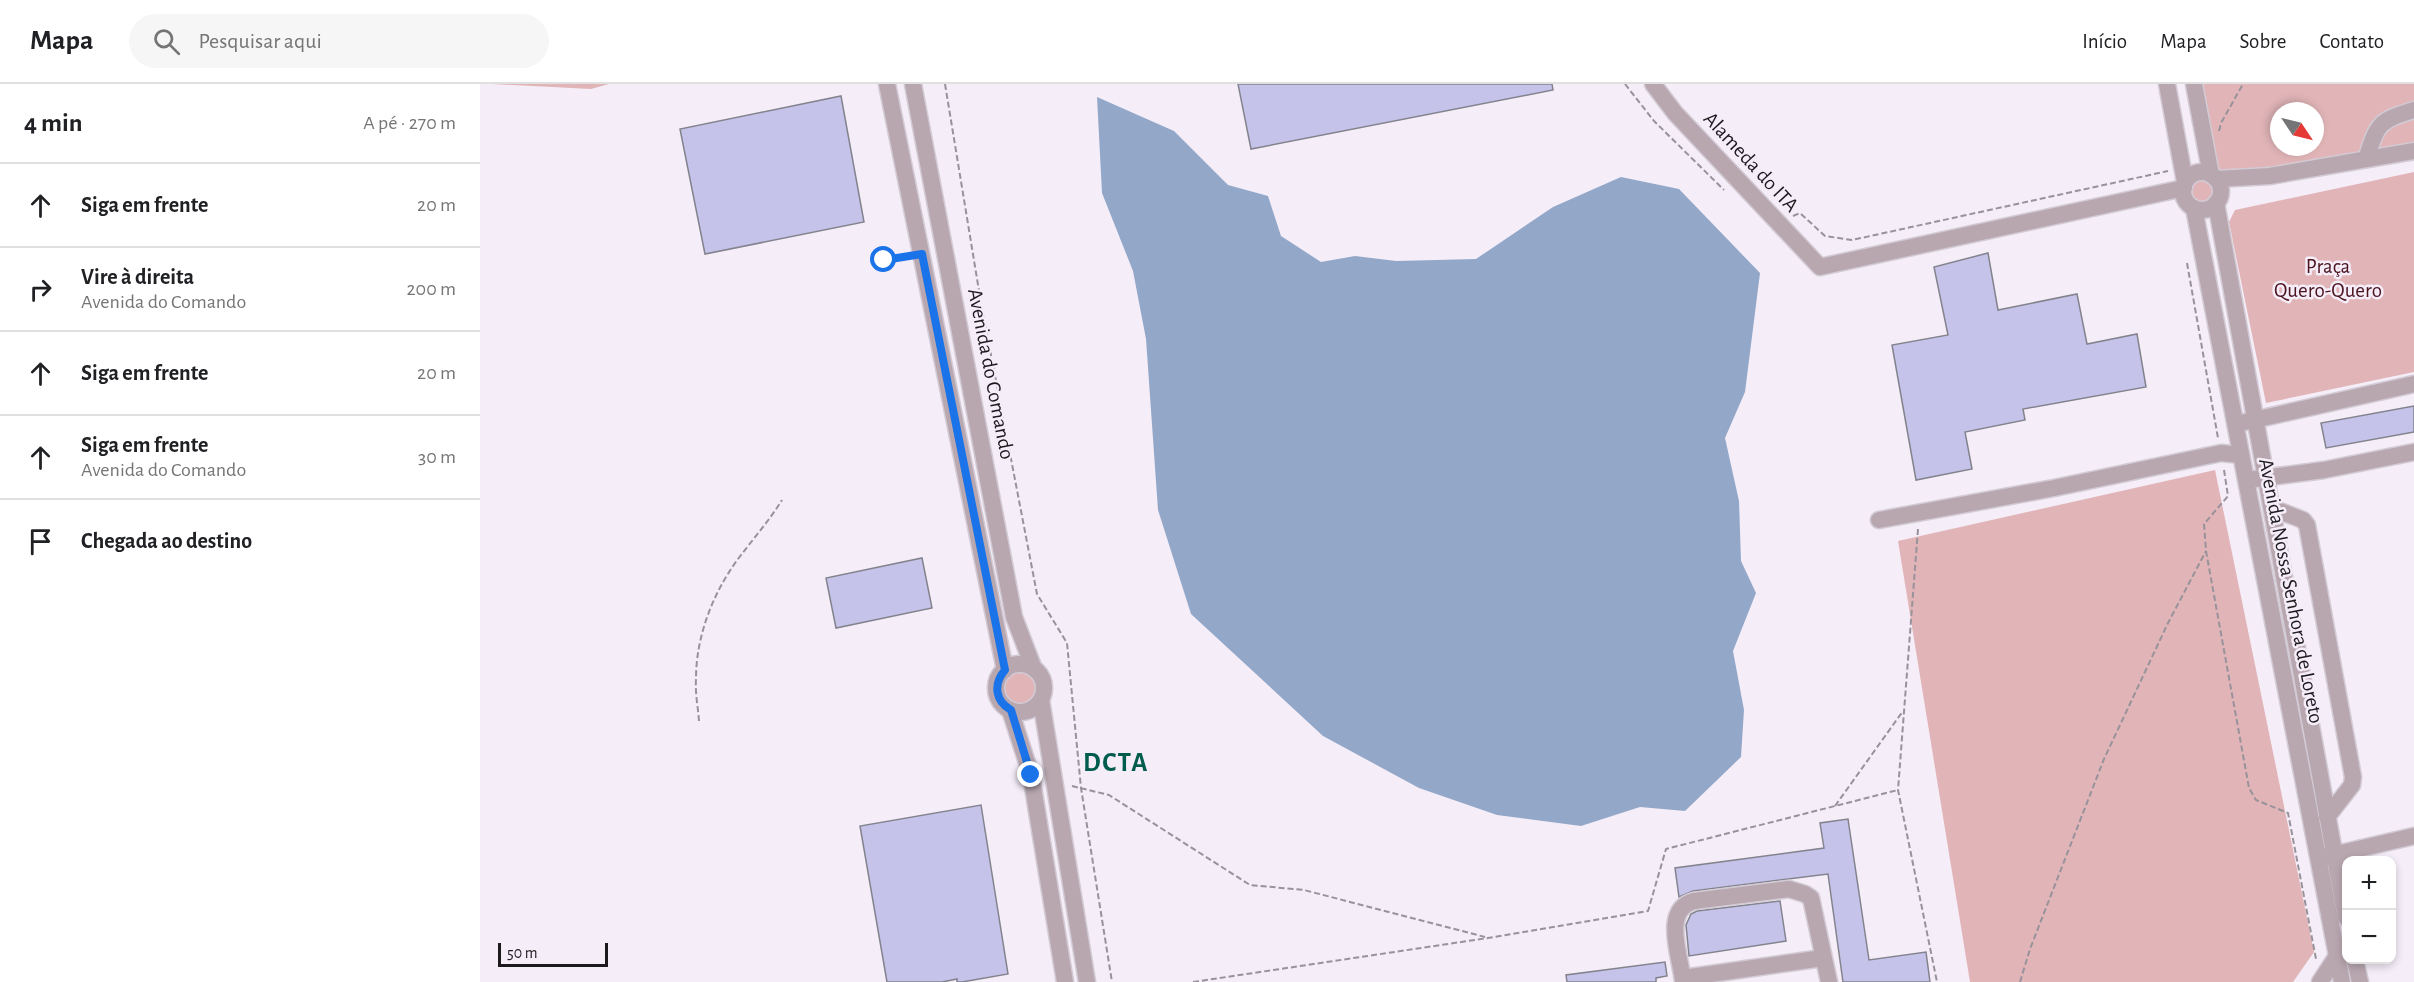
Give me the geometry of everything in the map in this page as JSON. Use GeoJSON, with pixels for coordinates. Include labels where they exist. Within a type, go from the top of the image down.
{"type":"FeatureCollection","features":[{"type":"Feature","properties":{"kind":"lane","name":"Avenida do Comando"},"geometry":{"type":"LineString","coordinates":[[886,84],[1005,670]]}},
{"type":"Feature","properties":{"kind":"lane","name":"Avenida do Comando"},"geometry":{"type":"LineString","coordinates":[[913,84],[1014,617],[1034,669]]}},
{"type":"Feature","properties":{"kind":"lane","name":"Alameda do ITA"},"geometry":{"type":"LineString","coordinates":[[1653,84],[1676,113],[1820,267],[2181,187]]}},
{"type":"Feature","properties":{"kind":"lane"},"geometry":{"type":"LineString","coordinates":[[2167,84],[2181,187],[2185,200],[2194,208],[2206,209],[2218,200],[2270,176]]}},
{"type":"Feature","properties":{"kind":"lane"},"geometry":{"type":"LineString","coordinates":[[2194,84],[2214,177],[2219,184],[2218,200]]}},
{"type":"Feature","properties":{"kind":"lane"},"geometry":{"type":"LineString","coordinates":[[2366,159],[2376,132],[2387,118],[2414,110]]}},
{"type":"Feature","properties":{"kind":"lane"},"geometry":{"type":"LineString","coordinates":[[2181,187],[2194,174],[2206,173],[2214,177],[2270,176],[2414,151]]}},
{"type":"Feature","properties":{"kind":"lane","name":"Avenida Nossa Senhora de Loreto"},"geometry":{"type":"LineString","coordinates":[[2218,200],[2327,817],[2326,856],[2343,910]]}},
{"type":"Feature","properties":{"kind":"lane","name":"Avenida Nossa Senhora de Loreto"},"geometry":{"type":"LineString","coordinates":[[2194,208],[2237,423],[2246,481],[2326,856],[2337,957],[2342,982]]}},
{"type":"Feature","properties":{"kind":"lane"},"geometry":{"type":"LineString","coordinates":[[2237,423],[2414,384]]}},
{"type":"Feature","properties":{"kind":"lane"},"geometry":{"type":"LineString","coordinates":[[2246,481],[2324,470],[2414,452]]}},
{"type":"Feature","properties":{"kind":"lane"},"geometry":{"type":"LineString","coordinates":[[1879,520],[2054,488],[2221,453],[2241,455]]}},
{"type":"Feature","properties":{"kind":"lane"},"geometry":{"type":"LineString","coordinates":[[2272,507],[2303,520],[2307,525],[2353,777],[2352,785],[2327,817]]}},
{"type":"Feature","properties":{"kind":"lane"},"geometry":{"type":"LineString","coordinates":[[1019,664],[1034,669],[1043,680],[1041,700],[1031,710],[1017,712],[1004,706],[997,695],[997,682],[1005,670],[1019,664]]}},
{"type":"Feature","properties":{"kind":"lane"},"geometry":{"type":"LineString","coordinates":[[1041,700],[1088,982]]}},
{"type":"Feature","properties":{"kind":"lane"},"geometry":{"type":"LineString","coordinates":[[1011,710],[1031,775],[1065,982]]}},
{"type":"Feature","properties":{"kind":"lane"},"geometry":{"type":"LineString","coordinates":[[2326,856],[2414,836]]}},
{"type":"Feature","properties":{"kind":"lane"},"geometry":{"type":"LineString","coordinates":[[1823,958],[1683,980],[1675,927],[1676,915],[1680,908],[1694,901],[1789,889],[1805,894],[1811,898],[1829,982]]}},
{"type":"Feature","properties":{"kind":"lane"},"geometry":{"type":"LineString","coordinates":[[2320,982],[2337,957]]}},
{"type":"Feature","properties":{"kind":"lane"},"geometry":{"type":"LineString","coordinates":[[2356,964],[2360,982]]}},
{"type":"Feature","properties":{"kind":"path"},"geometry":{"type":"LineString","coordinates":[[945,84],[981,303],[1037,594],[1067,643],[1081,788],[1112,982]]}},
{"type":"Feature","properties":{"kind":"path"},"geometry":{"type":"LineString","coordinates":[[1625,84],[1654,121],[1726,192]]}},
{"type":"Feature","properties":{"kind":"path"},"geometry":{"type":"LineString","coordinates":[[2219,134],[2221,123],[2243,84]]}},
{"type":"Feature","properties":{"kind":"path"},"geometry":{"type":"LineString","coordinates":[[1778,224],[1800,213],[1825,236],[1852,240],[2170,171],[2181,187]]}},
{"type":"Feature","properties":{"kind":"path"},"geometry":{"type":"LineString","coordinates":[[884,260],[922,254]]}},
{"type":"Feature","properties":{"kind":"path"},"geometry":{"type":"LineString","coordinates":[[2187,260],[2228,496],[2204,524],[2206,551],[2249,789],[2256,800],[2288,813],[2316,960]]}},
{"type":"Feature","properties":{"kind":"path"},"geometry":{"type":"LineString","coordinates":[[699,721],[695,680],[697,658],[702,632],[711,605],[723,581],[770,520],[782,500]]}},
{"type":"Feature","properties":{"kind":"path"},"geometry":{"type":"LineString","coordinates":[[1920,512],[1898,790],[1937,982]]}},
{"type":"Feature","properties":{"kind":"path"},"geometry":{"type":"LineString","coordinates":[[2020,982],[2030,949],[2104,759],[2168,623],[2206,551]]}},
{"type":"Feature","properties":{"kind":"path"},"geometry":{"type":"LineString","coordinates":[[1835,806],[1903,711]]}},
{"type":"Feature","properties":{"kind":"path"},"geometry":{"type":"LineString","coordinates":[[1053,782],[1108,795],[1250,885],[1304,890],[1488,938]]}},
{"type":"Feature","properties":{"kind":"path"},"geometry":{"type":"LineString","coordinates":[[1193,982],[1488,938],[1648,911],[1666,849],[1898,790]]}},
{"type":"Feature","properties":{"kind":"green space"},"geometry":{"type":"Polygon","coordinates":[[[492,84],[609,84],[591,89],[492,84]]]}},
{"type":"Feature","properties":{"kind":"green space"},"geometry":{"type":"Polygon","coordinates":[[[2194,84],[2414,84],[2414,152],[2211,175],[2194,84]]]}},
{"type":"Feature","properties":{"kind":"green space","name":"Praça Quero-Quero"},"geometry":{"type":"Polygon","coordinates":[[[2414,172],[2414,372],[2266,403],[2229,222],[2235,210],[2414,172]]]}},
{"type":"Feature","properties":{"kind":"green space"},"geometry":{"type":"Polygon","coordinates":[[[2202,177],[2212,181],[2216,191],[2212,201],[2202,205],[2192,201],[2188,191],[2192,181],[2202,177]]]}},
{"type":"Feature","properties":{"kind":"green space"},"geometry":{"type":"Polygon","coordinates":[[[2215,470],[2314,952],[2293,982],[1970,982],[1898,541],[2215,470]]]}},
{"type":"Feature","properties":{"kind":"green space"},"geometry":{"type":"Polygon","coordinates":[[[1020,668],[1028,669],[1034,674],[1039,680],[1039,696],[1034,702],[1028,707],[1020,708],[1012,707],[1006,702],[1001,696],[1000,688],[1001,680],[1006,674],[1012,669],[1020,668]]]}},
{"type":"Feature","properties":{"kind":"water"},"geometry":{"type":"Polygon","coordinates":[[[1097,97],[1174,131],[1228,185],[1268,196],[1281,236],[1321,262],[1355,256],[1396,261],[1476,259],[1553,207],[1621,177],[1679,189],[1760,273],[1745,392],[1725,438],[1739,501],[1741,561],[1756,593],[1733,651],[1744,710],[1741,757],[1685,811],[1640,807],[1581,826],[1497,815],[1419,788],[1323,736],[1191,614],[1158,510],[1146,339],[1133,271],[1102,193],[1097,97]]]}},
{"type":"Feature","properties":{"kind":"building"},"geometry":{"type":"Polygon","coordinates":[[[1238,84],[1552,84],[1553,90],[1251,149],[1238,84]]]}},
{"type":"Feature","properties":{"kind":"building"},"geometry":{"type":"Polygon","coordinates":[[[841,96],[864,222],[705,254],[680,129],[841,96]]]}},
{"type":"Feature","properties":{"kind":"building"},"geometry":{"type":"Polygon","coordinates":[[[1988,253],[1998,310],[2077,294],[2087,344],[2137,334],[2146,387],[2023,409],[2025,420],[1965,432],[1972,469],[1916,480],[1892,345],[1948,335],[1934,267],[1988,253]]]}},
{"type":"Feature","properties":{"kind":"building"},"geometry":{"type":"Polygon","coordinates":[[[2414,406],[2414,432],[2326,448],[2321,423],[2414,406]]]}},
{"type":"Feature","properties":{"kind":"building"},"geometry":{"type":"Polygon","coordinates":[[[922,558],[932,608],[836,628],[826,578],[922,558]]]}},
{"type":"Feature","properties":{"kind":"building"},"geometry":{"type":"Polygon","coordinates":[[[981,805],[1008,974],[962,982],[957,982],[957,979],[942,982],[887,982],[860,826],[981,805]]]}},
{"type":"Feature","properties":{"kind":"building"},"geometry":{"type":"Polygon","coordinates":[[[1848,819],[1869,960],[1926,952],[1930,982],[1843,982],[1828,874],[1693,891],[1679,897],[1675,868],[1824,848],[1820,823],[1848,819]]]}},
{"type":"Feature","properties":{"kind":"building"},"geometry":{"type":"Polygon","coordinates":[[[1780,901],[1786,941],[1689,956],[1686,925],[1691,914],[1697,911],[1780,901]]]}},
{"type":"Feature","properties":{"kind":"building"},"geometry":{"type":"Polygon","coordinates":[[[1665,962],[1667,976],[1656,978],[1656,982],[1567,982],[1566,975],[1665,962]]]}},
{"type":"Feature","properties":{"kind":"district","name":"DCTA"},"geometry":{"type":"Point","coordinates":[1116,762]}},
{"type":"Feature","properties":{"kind":"route"},"geometry":{"type":"LineString","coordinates":[[884,260],[922,254],[1005,670],[997,682],[997,695],[1004,706],[1011,710],[1031,775]]}}]}
